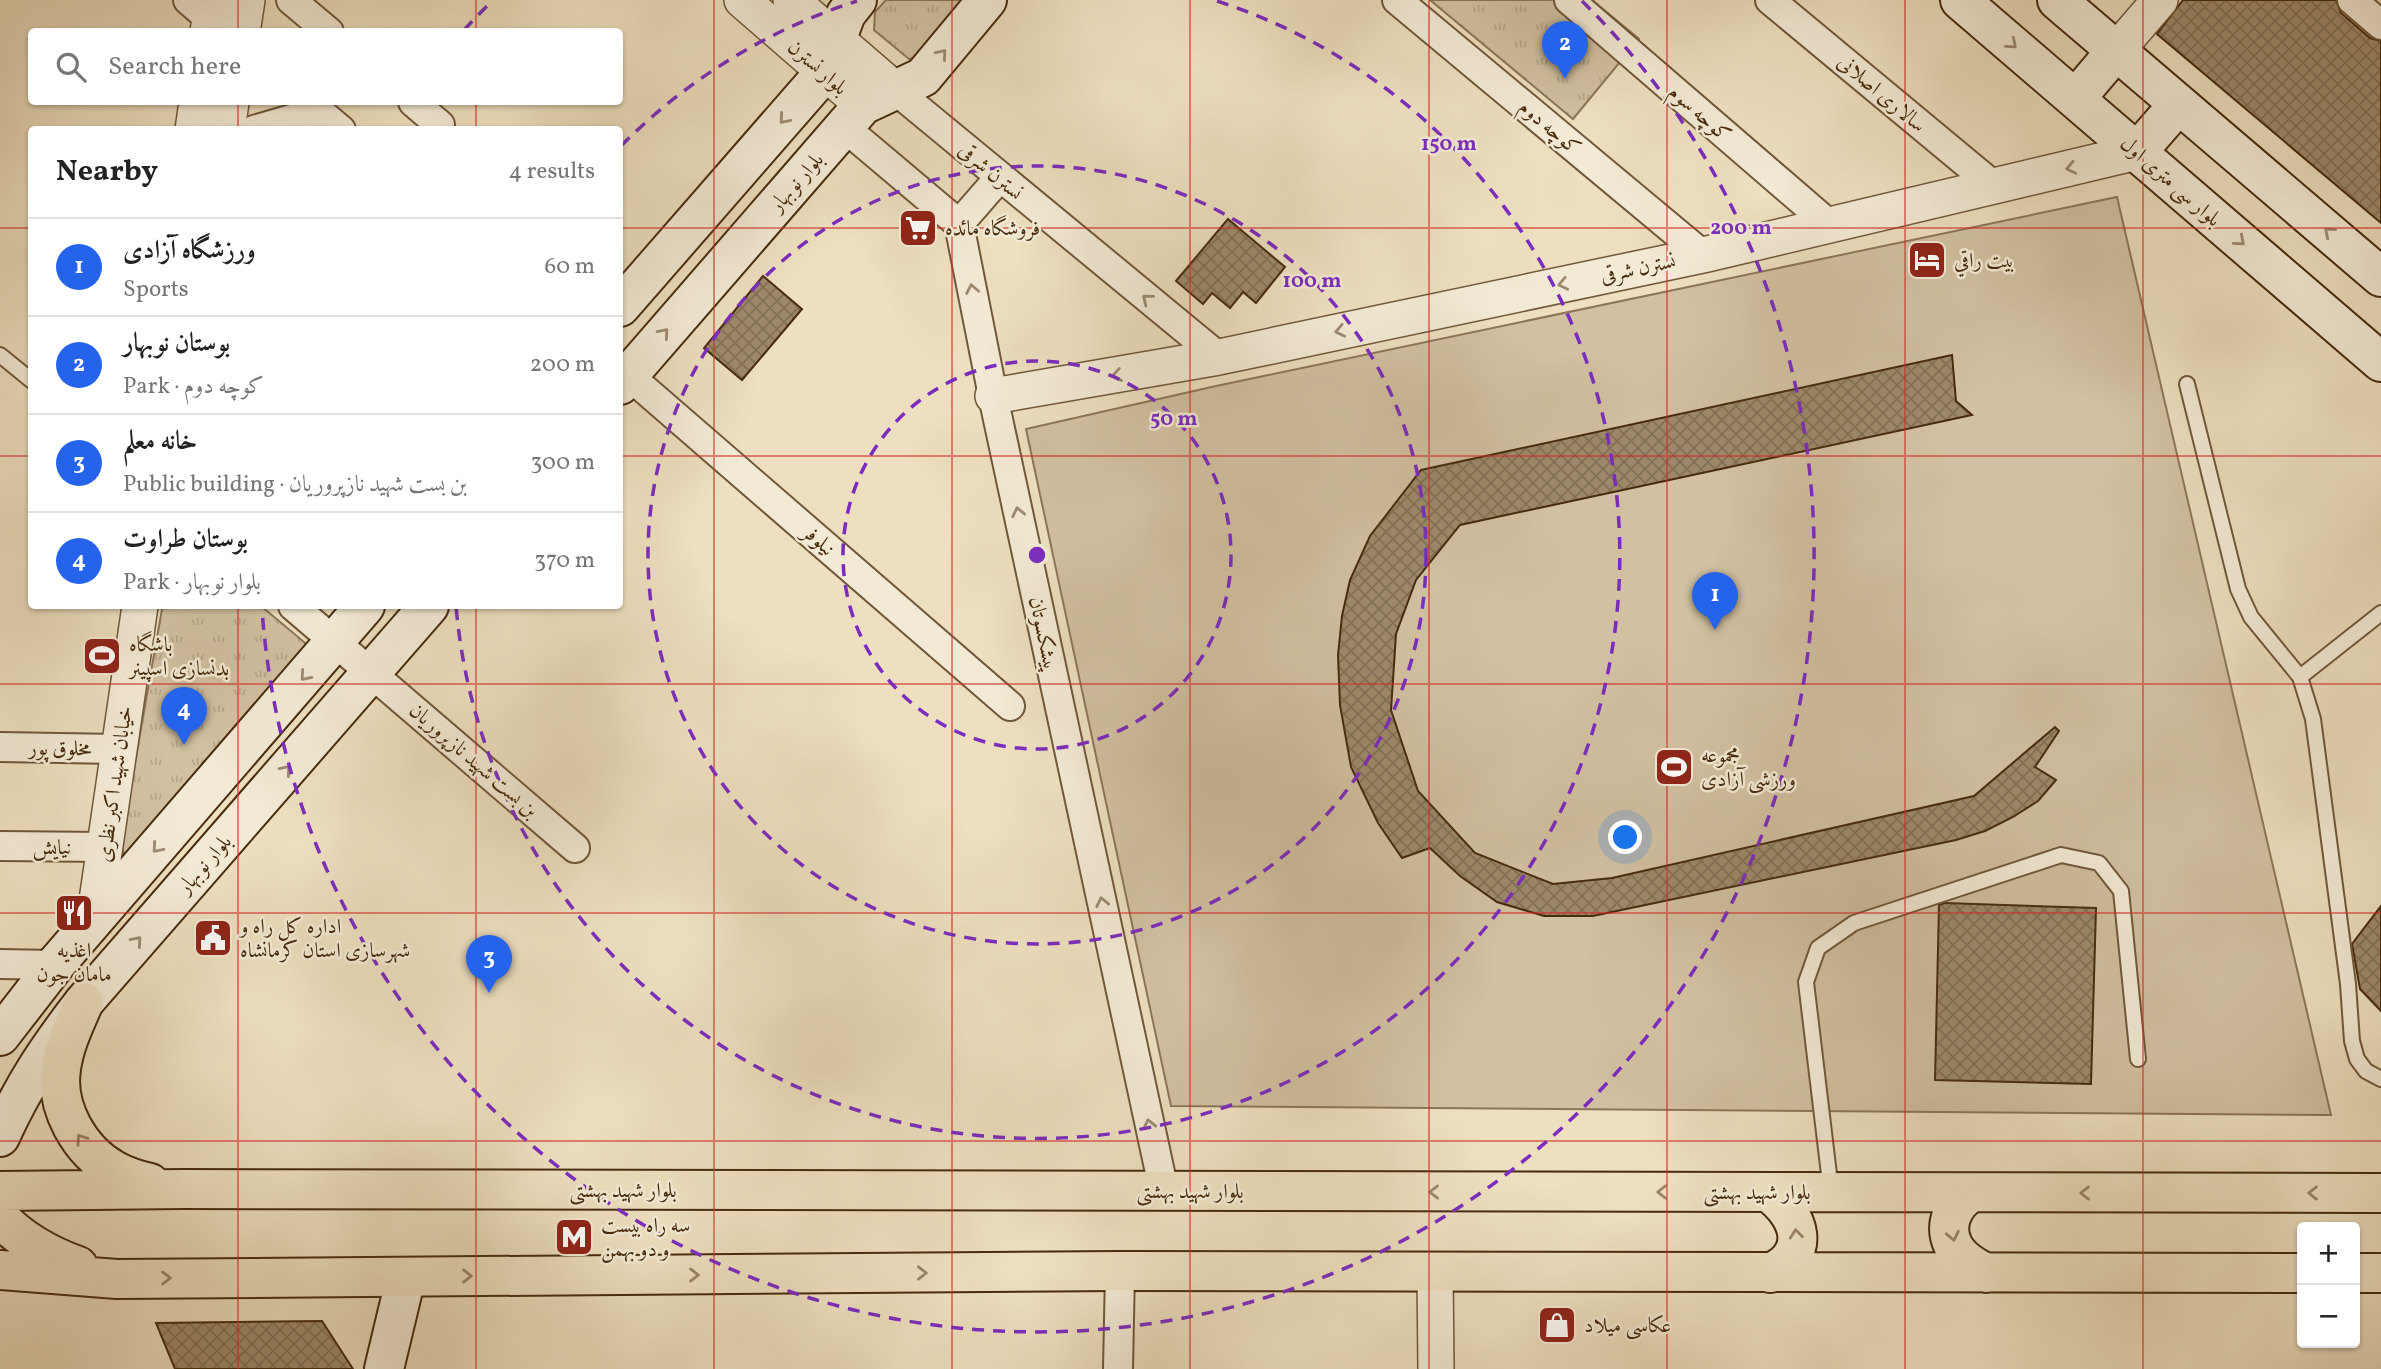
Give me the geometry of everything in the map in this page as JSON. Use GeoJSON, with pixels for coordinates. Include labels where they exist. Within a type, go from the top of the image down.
{"type":"FeatureCollection","features":[{"type":"Feature","properties":{"kind":"main road"},"geometry":{"type":"LineString","coordinates":[[623,303],[830,56],[846,14],[858,0]]}},
{"type":"Feature","properties":{"kind":"main road","name":"بلوار نوبهار"},"geometry":{"type":"LineString","coordinates":[[623,375],[867,107],[923,77],[987,0]]}},
{"type":"Feature","properties":{"kind":"main road","name":"بلوار سی متری اول"},"geometry":{"type":"LineString","coordinates":[[1960,0],[2381,362]]}},
{"type":"Feature","properties":{"kind":"main road"},"geometry":{"type":"LineString","coordinates":[[2057,0],[2381,277]]}},
{"type":"Feature","properties":{"kind":"main road"},"geometry":{"type":"LineString","coordinates":[[2076,98],[2116,51]]}},
{"type":"Feature","properties":{"kind":"main road"},"geometry":{"type":"LineString","coordinates":[[2137,152],[2178,105]]}},
{"type":"Feature","properties":{"kind":"main road"},"geometry":{"type":"LineString","coordinates":[[0,1036],[55,965],[362,609]]}},
{"type":"Feature","properties":{"kind":"main road","name":"بلوار نوبهار"},"geometry":{"type":"LineString","coordinates":[[0,1137],[23,1088],[50,1046],[84,1002],[426,609]]}},
{"type":"Feature","properties":{"kind":"main road"},"geometry":{"type":"LineString","coordinates":[[84,1002],[67,1042],[60,1072],[64,1105],[70,1121],[90,1151],[111,1169],[148,1183],[183,1189]]}},
{"type":"Feature","properties":{"kind":"main road","name":"بلوار شهید بهشتی"},"geometry":{"type":"LineString","coordinates":[[0,1191],[183,1189],[2381,1193]]}},
{"type":"Feature","properties":{"kind":"main road"},"geometry":{"type":"LineString","coordinates":[[1768,1192],[1778,1199],[1790,1215],[1798,1238],[1792,1257],[1781,1268],[1770,1273]]}},
{"type":"Feature","properties":{"kind":"main road"},"geometry":{"type":"LineString","coordinates":[[1971,1193],[1960,1199],[1954,1208],[1950,1219],[1952,1244],[1962,1256],[1986,1273]]}},
{"type":"Feature","properties":{"kind":"main road"},"geometry":{"type":"LineString","coordinates":[[0,1218],[40,1250],[117,1279]]}},
{"type":"Feature","properties":{"kind":"main road"},"geometry":{"type":"LineString","coordinates":[[0,1270],[117,1279],[1120,1272],[2297,1273]]}},
{"type":"Feature","properties":{"kind":"main road"},"geometry":{"type":"LineString","coordinates":[[2360,1273],[2381,1273]]}},
{"type":"Feature","properties":{"kind":"main road"},"geometry":{"type":"LineString","coordinates":[[384,1369],[406,1277]]}},
{"type":"Feature","properties":{"kind":"street"},"geometry":{"type":"LineString","coordinates":[[243,28],[247,0]]}},
{"type":"Feature","properties":{"kind":"street"},"geometry":{"type":"LineString","coordinates":[[291,0],[324,28]]}},
{"type":"Feature","properties":{"kind":"street","name":"بلوار نسترن"},"geometry":{"type":"LineString","coordinates":[[742,0],[830,56]]}},
{"type":"Feature","properties":{"kind":"street","name":"بلوار نسترن"},"geometry":{"type":"LineString","coordinates":[[790,0],[867,107]]}},
{"type":"Feature","properties":{"kind":"street","name":"کوچه دوم"},"geometry":{"type":"LineString","coordinates":[[1397,0],[1703,255]]}},
{"type":"Feature","properties":{"kind":"street","name":"کوچه سوم"},"geometry":{"type":"LineString","coordinates":[[1569,0],[1830,225]]}},
{"type":"Feature","properties":{"kind":"street","name":"سالاری اصلانی"},"geometry":{"type":"LineString","coordinates":[[1770,0],[1994,186]]}},
{"type":"Feature","properties":{"kind":"street"},"geometry":{"type":"LineString","coordinates":[[2116,51],[2160,0]]}},
{"type":"Feature","properties":{"kind":"street"},"geometry":{"type":"LineString","coordinates":[[2352,0],[2381,25]]}},
{"type":"Feature","properties":{"kind":"street"},"geometry":{"type":"LineString","coordinates":[[194,126],[197,105]]}},
{"type":"Feature","properties":{"kind":"street"},"geometry":{"type":"LineString","coordinates":[[228,126],[231,105]]}},
{"type":"Feature","properties":{"kind":"street"},"geometry":{"type":"LineString","coordinates":[[417,105],[439,126]]}},
{"type":"Feature","properties":{"kind":"street"},"geometry":{"type":"LineString","coordinates":[[264,126],[313,106],[336,126]]}},
{"type":"Feature","properties":{"kind":"street"},"geometry":{"type":"LineString","coordinates":[[867,107],[959,225],[999,178]]}},
{"type":"Feature","properties":{"kind":"street","name":"نسترن شرقی"},"geometry":{"type":"LineString","coordinates":[[867,107],[999,178],[1219,357]]}},
{"type":"Feature","properties":{"kind":"street","name":"نسترن شرقی"},"geometry":{"type":"LineString","coordinates":[[993,396],[1219,357],[1703,255],[2137,152]]}},
{"type":"Feature","properties":{"kind":"street","name":"پیشکسوتان"},"geometry":{"type":"LineString","coordinates":[[959,225],[993,396],[1164,1191]]}},
{"type":"Feature","properties":{"kind":"street","name":"نیلوفر"},"geometry":{"type":"LineString","coordinates":[[623,377],[1010,706]]}},
{"type":"Feature","properties":{"kind":"street","name":"خیابان شهید اکبر نظری"},"geometry":{"type":"LineString","coordinates":[[94,921],[140,609]]}},
{"type":"Feature","properties":{"kind":"street","name":"بن بست شهید نازپروریان"},"geometry":{"type":"LineString","coordinates":[[297,609],[575,848]]}},
{"type":"Feature","properties":{"kind":"street","name":"مخلوق پور"},"geometry":{"type":"LineString","coordinates":[[0,747],[119,749]]}},
{"type":"Feature","properties":{"kind":"street","name":"نیایش"},"geometry":{"type":"LineString","coordinates":[[0,846],[105,847]]}},
{"type":"Feature","properties":{"kind":"street"},"geometry":{"type":"LineString","coordinates":[[0,964],[55,965]]}},
{"type":"Feature","properties":{"kind":"street"},"geometry":{"type":"LineString","coordinates":[[1118,1369],[1120,1272]]}},
{"type":"Feature","properties":{"kind":"street"},"geometry":{"type":"LineString","coordinates":[[1435,1272],[1436,1369]]}},
{"type":"Feature","properties":{"kind":"lane"},"geometry":{"type":"LineString","coordinates":[[0,355],[28,378]]}},
{"type":"Feature","properties":{"kind":"lane"},"geometry":{"type":"LineString","coordinates":[[2187,384],[2238,589],[2251,617],[2300,677],[2313,719],[2348,984],[2352,1041],[2357,1059],[2366,1071],[2381,1079]]}},
{"type":"Feature","properties":{"kind":"lane"},"geometry":{"type":"LineString","coordinates":[[2300,677],[2381,613]]}},
{"type":"Feature","properties":{"kind":"lane"},"geometry":{"type":"LineString","coordinates":[[1831,1192],[1806,982],[1818,948],[1854,923],[2061,855],[2099,863],[2122,891],[2138,1059]]}},
{"type":"Feature","properties":{"kind":"green space"},"geometry":{"type":"Polygon","coordinates":[[[886,0],[971,0],[926,55],[909,59],[874,30],[875,12],[886,0]]]}},
{"type":"Feature","properties":{"kind":"green space"},"geometry":{"type":"Polygon","coordinates":[[[1430,0],[1592,0],[1639,39],[1573,119],[1430,0]]]}},
{"type":"Feature","properties":{"kind":"green space","name":"مجموعه ورزشی آزادی"},"geometry":{"type":"Polygon","coordinates":[[[2117,197],[2331,1115],[1171,1106],[1026,429],[1216,386],[2117,197]]]}},
{"type":"Feature","properties":{"kind":"green space"},"geometry":{"type":"Polygon","coordinates":[[[162,609],[265,609],[310,647],[128,857],[124,854],[121,843],[162,609]]]}},
{"type":"Feature","properties":{"kind":"building"},"geometry":{"type":"Polygon","coordinates":[[[2183,0],[2336,0],[2341,13],[2370,38],[2381,41],[2381,223],[2157,34],[2183,0]]]}},
{"type":"Feature","properties":{"kind":"building"},"geometry":{"type":"Polygon","coordinates":[[[1228,219],[1285,267],[1256,303],[1243,292],[1230,308],[1212,293],[1203,304],[1176,281],[1228,219]]]}},
{"type":"Feature","properties":{"kind":"building"},"geometry":{"type":"Polygon","coordinates":[[[763,276],[802,309],[742,380],[704,348],[763,276]]]}},
{"type":"Feature","properties":{"kind":"building"},"geometry":{"type":"Polygon","coordinates":[[[1952,355],[1956,401],[1972,415],[1460,525],[1416,580],[1396,634],[1391,710],[1418,791],[1475,853],[1553,884],[1612,878],[1974,796],[2055,727],[2059,731],[2035,767],[2056,780],[2038,801],[1985,831],[1956,840],[1593,916],[1544,916],[1497,902],[1460,876],[1430,848],[1402,858],[1378,823],[1351,767],[1340,705],[1338,655],[1342,616],[1350,580],[1370,536],[1421,470],[1952,355]]]}},
{"type":"Feature","properties":{"kind":"building"},"geometry":{"type":"Polygon","coordinates":[[[1945,903],[2096,908],[2091,1084],[1935,1080],[1939,905],[1945,903]]]}},
{"type":"Feature","properties":{"kind":"building"},"geometry":{"type":"Polygon","coordinates":[[[2381,906],[2381,1011],[2360,989],[2352,944],[2381,906]]]}},
{"type":"Feature","properties":{"kind":"building"},"geometry":{"type":"Polygon","coordinates":[[[322,1321],[353,1369],[175,1369],[156,1323],[322,1321]]]}},
{"type":"Feature","properties":{"kind":"place","name":"بوستان نوبهار"},"geometry":{"type":"Point","coordinates":[1565,79]}},
{"type":"Feature","properties":{"kind":"place","name":"فروشگاه مائده"},"geometry":{"type":"Point","coordinates":[918,228]}},
{"type":"Feature","properties":{"kind":"place","name":"بيت راقي"},"geometry":{"type":"Point","coordinates":[1927,260]}},
{"type":"Feature","properties":{"kind":"place","name":"ورزشگاه آزادی"},"geometry":{"type":"Point","coordinates":[1715,630]}},
{"type":"Feature","properties":{"kind":"place","name":"باشگاه بدنسازی اسپینر"},"geometry":{"type":"Point","coordinates":[102,656]}},
{"type":"Feature","properties":{"kind":"place","name":"بوستان طراوت"},"geometry":{"type":"Point","coordinates":[184,745]}},
{"type":"Feature","properties":{"kind":"place","name":"مجموعه ورزشی آزادی"},"geometry":{"type":"Point","coordinates":[1674,767]}},
{"type":"Feature","properties":{"kind":"place","name":"اغذیه مامان جون"},"geometry":{"type":"Point","coordinates":[74,913]}},
{"type":"Feature","properties":{"kind":"place","name":"اداره کل راه و شهرسازی استان کرمانشاه"},"geometry":{"type":"Point","coordinates":[213,938]}},
{"type":"Feature","properties":{"kind":"place","name":"خانه معلم"},"geometry":{"type":"Point","coordinates":[489,993]}},
{"type":"Feature","properties":{"kind":"place","name":"سه راه بیست و دو بهمن"},"geometry":{"type":"Point","coordinates":[574,1237]}},
{"type":"Feature","properties":{"kind":"place","name":"عکاسی میلاد"},"geometry":{"type":"Point","coordinates":[1557,1325]}}]}
